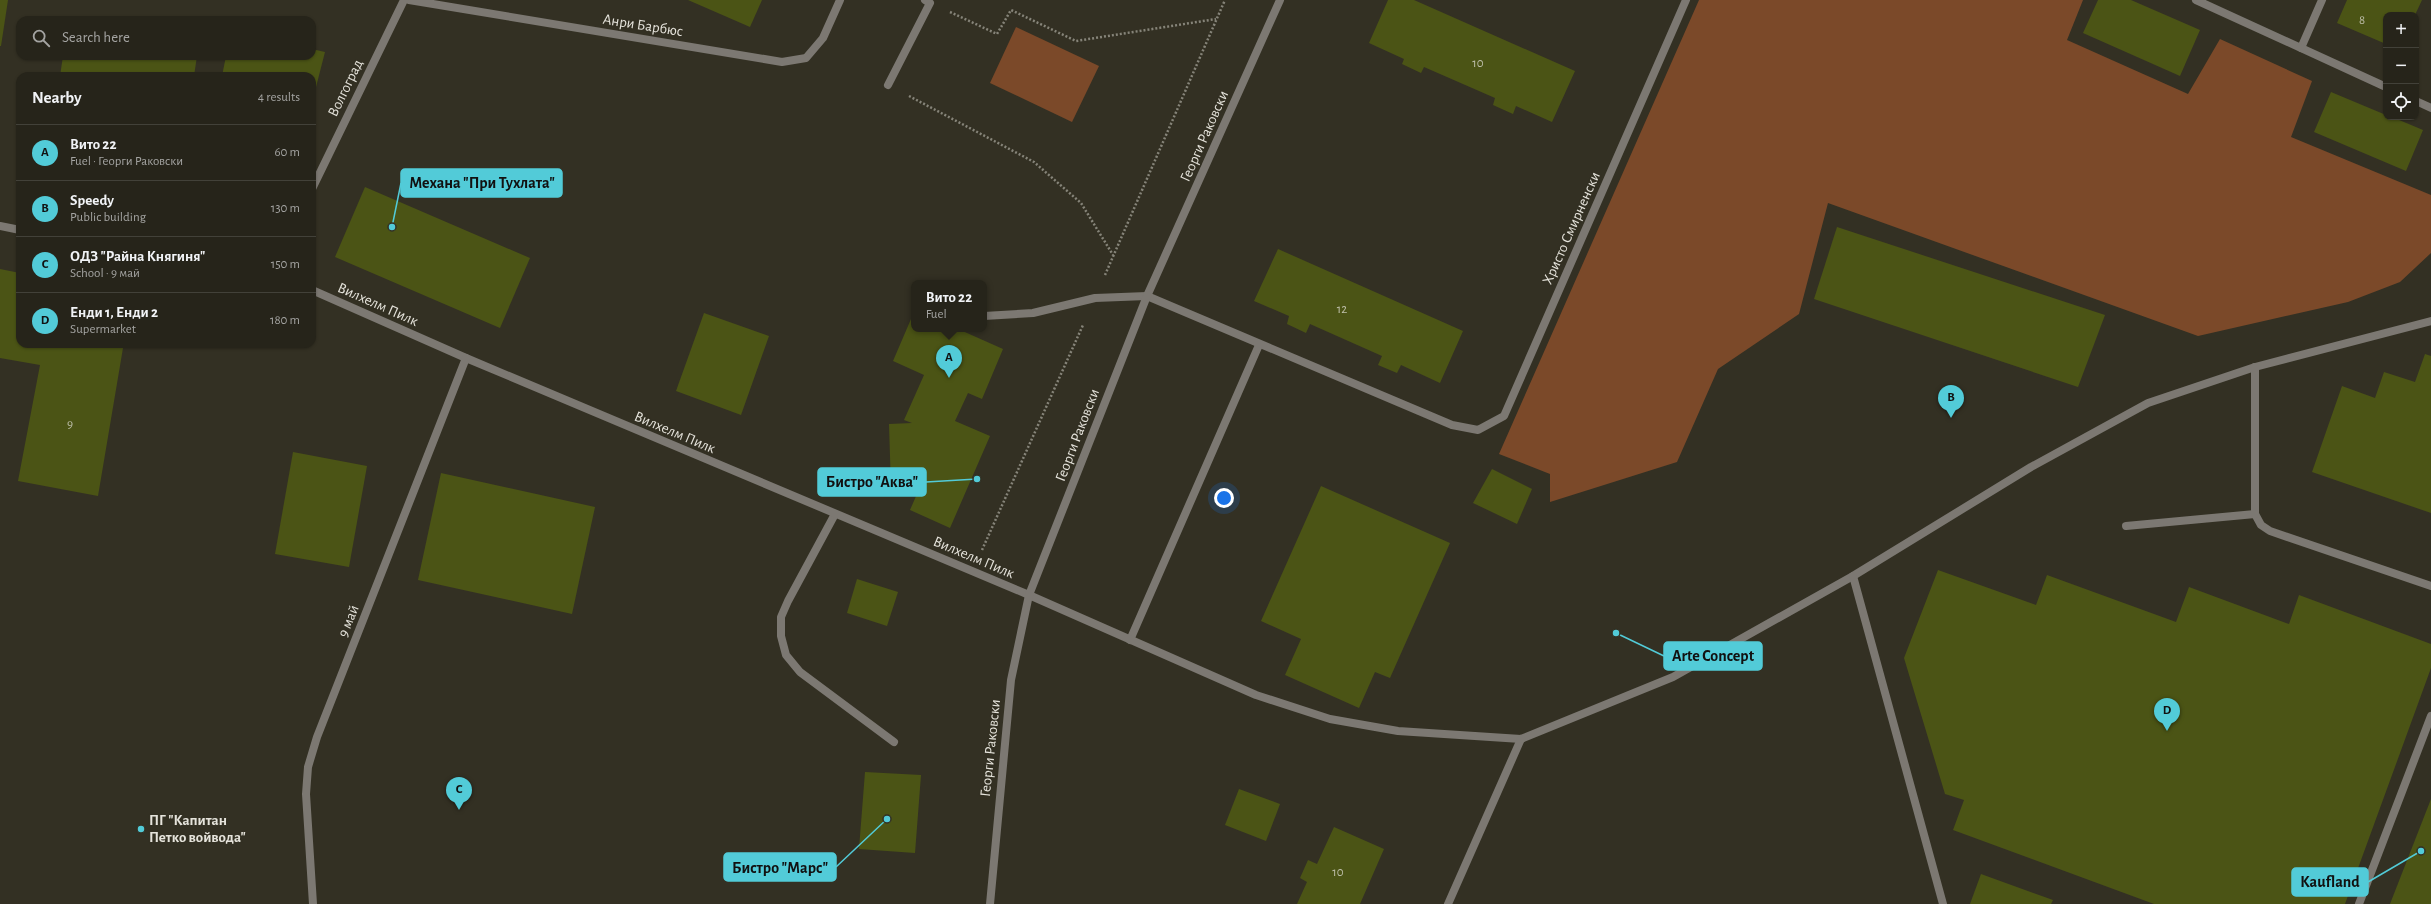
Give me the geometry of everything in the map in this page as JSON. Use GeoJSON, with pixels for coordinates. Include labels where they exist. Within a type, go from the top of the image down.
{"type":"FeatureCollection","features":[{"type":"Feature","properties":{"kind":"street","name":"Волгоград"},"geometry":{"type":"LineString","coordinates":[[316,181],[404,0]]}},
{"type":"Feature","properties":{"kind":"street","name":"Анри Барбюс"},"geometry":{"type":"LineString","coordinates":[[409,0],[782,62],[806,58],[823,38],[840,0]]}},
{"type":"Feature","properties":{"kind":"street","name":"Георги Раковски"},"geometry":{"type":"LineString","coordinates":[[990,904],[1011,680],[1029,595],[1147,296],[1280,0]]}},
{"type":"Feature","properties":{"kind":"street","name":"Христо Смирненски"},"geometry":{"type":"LineString","coordinates":[[1147,296],[1452,426],[1478,430],[1504,416],[1686,0]]}},
{"type":"Feature","properties":{"kind":"street"},"geometry":{"type":"LineString","coordinates":[[2196,0],[2383,86]]}},
{"type":"Feature","properties":{"kind":"street"},"geometry":{"type":"LineString","coordinates":[[2301,48],[2322,0]]}},
{"type":"Feature","properties":{"kind":"street"},"geometry":{"type":"LineString","coordinates":[[888,86],[927,1]]}},
{"type":"Feature","properties":{"kind":"street"},"geometry":{"type":"LineString","coordinates":[[2419,102],[2431,108]]}},
{"type":"Feature","properties":{"kind":"street"},"geometry":{"type":"LineString","coordinates":[[0,226],[16,229]]}},
{"type":"Feature","properties":{"kind":"street","name":"Вилхелм Пилк"},"geometry":{"type":"LineString","coordinates":[[316,292],[466,358],[1029,595],[1256,694],[1330,719],[1398,731],[1521,739]]}},
{"type":"Feature","properties":{"kind":"street"},"geometry":{"type":"LineString","coordinates":[[987,316],[1033,313],[1096,298],[1147,296]]}},
{"type":"Feature","properties":{"kind":"street"},"geometry":{"type":"LineString","coordinates":[[1448,904],[1521,739],[1673,677],[1853,576],[2031,467],[2148,403],[2255,367],[2431,320]]}},
{"type":"Feature","properties":{"kind":"street"},"geometry":{"type":"LineString","coordinates":[[1130,640],[1259,345]]}},
{"type":"Feature","properties":{"kind":"street","name":"9 май"},"geometry":{"type":"LineString","coordinates":[[313,904],[306,794],[308,767],[317,737],[466,358]]}},
{"type":"Feature","properties":{"kind":"street"},"geometry":{"type":"LineString","coordinates":[[2255,367],[2255,514],[2261,526],[2270,531],[2431,586]]}},
{"type":"Feature","properties":{"kind":"street"},"geometry":{"type":"LineString","coordinates":[[835,514],[788,601],[781,617],[781,636],[786,655],[800,672],[894,742]]}},
{"type":"Feature","properties":{"kind":"street"},"geometry":{"type":"LineString","coordinates":[[2126,526],[2255,514]]}},
{"type":"Feature","properties":{"kind":"street"},"geometry":{"type":"LineString","coordinates":[[1853,576],[1943,904]]}},
{"type":"Feature","properties":{"kind":"street"},"geometry":{"type":"LineString","coordinates":[[2359,904],[2431,716]]}},
{"type":"Feature","properties":{"kind":"path"},"geometry":{"type":"LineString","coordinates":[[927,1],[997,34],[1011,10],[1076,41],[1216,19]]}},
{"type":"Feature","properties":{"kind":"path"},"geometry":{"type":"LineString","coordinates":[[888,86],[1034,162],[1081,203],[1113,256]]}},
{"type":"Feature","properties":{"kind":"shaded area"},"geometry":{"type":"Polygon","coordinates":[[[1699,0],[2083,0],[2067,40],[2188,94],[2220,39],[2312,81],[2291,137],[2431,195],[2431,253],[2400,282],[2348,302],[2198,336],[1828,203],[1799,314],[1718,369],[1677,462],[1550,502],[1550,474],[1499,454],[1699,0]]]}},
{"type":"Feature","properties":{"kind":"shaded area"},"geometry":{"type":"Polygon","coordinates":[[[1016,27],[1099,66],[1072,122],[990,83],[1016,27]]]}},
{"type":"Feature","properties":{"kind":"building"},"geometry":{"type":"Polygon","coordinates":[[[0,0],[8,0],[1,46],[0,46],[0,0]]]}},
{"type":"Feature","properties":{"kind":"building"},"geometry":{"type":"Polygon","coordinates":[[[688,0],[762,0],[750,27],[688,0]]]}},
{"type":"Feature","properties":{"kind":"building"},"geometry":{"type":"Polygon","coordinates":[[[1388,0],[1414,0],[1575,71],[1552,122],[1516,106],[1513,114],[1493,105],[1495,98],[1424,67],[1421,73],[1402,64],[1404,59],[1369,43],[1388,0]]]}},
{"type":"Feature","properties":{"kind":"building"},"geometry":{"type":"Polygon","coordinates":[[[2098,0],[2131,0],[2200,30],[2180,76],[2083,33],[2098,0]]]}},
{"type":"Feature","properties":{"kind":"building"},"geometry":{"type":"Polygon","coordinates":[[[2347,0],[2422,0],[2416,12],[2383,12],[2383,43],[2337,23],[2347,0]]]}},
{"type":"Feature","properties":{"kind":"building"},"geometry":{"type":"Polygon","coordinates":[[[316,50],[325,52],[316,87],[316,72],[223,72],[225,60],[316,60],[316,50]]]}},
{"type":"Feature","properties":{"kind":"building"},"geometry":{"type":"Polygon","coordinates":[[[62,60],[196,60],[195,72],[61,72],[62,60]]]}},
{"type":"Feature","properties":{"kind":"building"},"geometry":{"type":"Polygon","coordinates":[[[2331,92],[2383,114],[2383,120],[2399,120],[2423,130],[2406,171],[2314,132],[2331,92]]]}},
{"type":"Feature","properties":{"kind":"building"},"geometry":{"type":"Polygon","coordinates":[[[365,187],[530,258],[500,328],[335,257],[365,187]]]}},
{"type":"Feature","properties":{"kind":"building"},"geometry":{"type":"Polygon","coordinates":[[[1837,227],[2105,315],[2078,387],[1814,299],[1837,227]]]}},
{"type":"Feature","properties":{"kind":"building"},"geometry":{"type":"Polygon","coordinates":[[[1278,249],[1463,331],[1440,383],[1401,365],[1397,373],[1378,365],[1382,356],[1310,324],[1306,333],[1287,324],[1289,316],[1254,301],[1278,249]]]}},
{"type":"Feature","properties":{"kind":"building"},"geometry":{"type":"Polygon","coordinates":[[[0,269],[16,272],[16,348],[123,348],[98,496],[18,481],[40,365],[0,358],[0,269]]]}},
{"type":"Feature","properties":{"kind":"building"},"geometry":{"type":"Polygon","coordinates":[[[704,313],[769,336],[741,415],[676,391],[704,313]]]}},
{"type":"Feature","properties":{"kind":"building"},"geometry":{"type":"Polygon","coordinates":[[[911,319],[911,332],[965,332],[1003,349],[982,399],[968,393],[955,421],[990,436],[950,528],[910,510],[920,487],[891,488],[889,424],[912,423],[904,420],[924,375],[893,361],[911,319]]]}},
{"type":"Feature","properties":{"kind":"building"},"geometry":{"type":"Polygon","coordinates":[[[2425,354],[2431,356],[2431,513],[2312,472],[2342,386],[2375,398],[2384,372],[2415,382],[2425,354]]]}},
{"type":"Feature","properties":{"kind":"building"},"geometry":{"type":"Polygon","coordinates":[[[293,452],[367,466],[349,567],[275,554],[293,452]]]}},
{"type":"Feature","properties":{"kind":"building"},"geometry":{"type":"Polygon","coordinates":[[[1492,469],[1532,489],[1517,524],[1473,503],[1492,469]]]}},
{"type":"Feature","properties":{"kind":"building"},"geometry":{"type":"Polygon","coordinates":[[[441,473],[595,507],[572,614],[418,580],[441,473]]]}},
{"type":"Feature","properties":{"kind":"building"},"geometry":{"type":"Polygon","coordinates":[[[1321,486],[1450,543],[1390,678],[1375,672],[1359,708],[1285,675],[1301,639],[1261,621],[1321,486]]]}},
{"type":"Feature","properties":{"kind":"building"},"geometry":{"type":"Polygon","coordinates":[[[1938,570],[2036,605],[2047,575],[2176,622],[2189,587],[2289,624],[2299,595],[2431,644],[2431,668],[2345,904],[2154,904],[1953,830],[1964,800],[1945,794],[1904,658],[1938,570]]]}},
{"type":"Feature","properties":{"kind":"building"},"geometry":{"type":"Polygon","coordinates":[[[857,579],[898,592],[887,626],[847,613],[857,579]]]}},
{"type":"Feature","properties":{"kind":"building"},"geometry":{"type":"Polygon","coordinates":[[[865,772],[921,775],[915,853],[859,849],[865,772]]]}},
{"type":"Feature","properties":{"kind":"building"},"geometry":{"type":"Polygon","coordinates":[[[1239,789],[1280,804],[1266,841],[1225,825],[1239,789]]]}},
{"type":"Feature","properties":{"kind":"building"},"geometry":{"type":"Polygon","coordinates":[[[2431,799],[2431,904],[2390,904],[2431,799]]]}},
{"type":"Feature","properties":{"kind":"building"},"geometry":{"type":"Polygon","coordinates":[[[1334,827],[1384,849],[1360,904],[1297,904],[1307,882],[1300,878],[1308,860],[1317,864],[1334,827]]]}},
{"type":"Feature","properties":{"kind":"building"},"geometry":{"type":"Polygon","coordinates":[[[1981,874],[2053,900],[2051,904],[1970,904],[1981,874]]]}},
{"type":"Feature","properties":{"kind":"place","name":"Механа \"При Тухлата\""},"geometry":{"type":"Point","coordinates":[392,227]}},
{"type":"Feature","properties":{"kind":"place","name":"Вито 22"},"geometry":{"type":"Point","coordinates":[949,378]}},
{"type":"Feature","properties":{"kind":"place","name":"Speedy"},"geometry":{"type":"Point","coordinates":[1951,418]}},
{"type":"Feature","properties":{"kind":"place","name":"Бистро \"Аква\""},"geometry":{"type":"Point","coordinates":[977,479]}},
{"type":"Feature","properties":{"kind":"place","name":"Arte Concept"},"geometry":{"type":"Point","coordinates":[1616,633]}},
{"type":"Feature","properties":{"kind":"place","name":"Енди 1, Енди 2"},"geometry":{"type":"Point","coordinates":[2167,731]}},
{"type":"Feature","properties":{"kind":"place","name":"ОДЗ \"Райна Княгиня\""},"geometry":{"type":"Point","coordinates":[459,810]}},
{"type":"Feature","properties":{"kind":"place","name":"Бистро \"Марс\""},"geometry":{"type":"Point","coordinates":[887,819]}},
{"type":"Feature","properties":{"kind":"place","name":"ПГ \"Капитан Петко войвода\""},"geometry":{"type":"Point","coordinates":[141,829]}},
{"type":"Feature","properties":{"kind":"place","name":"Kaufland"},"geometry":{"type":"Point","coordinates":[2421,851]}}]}
